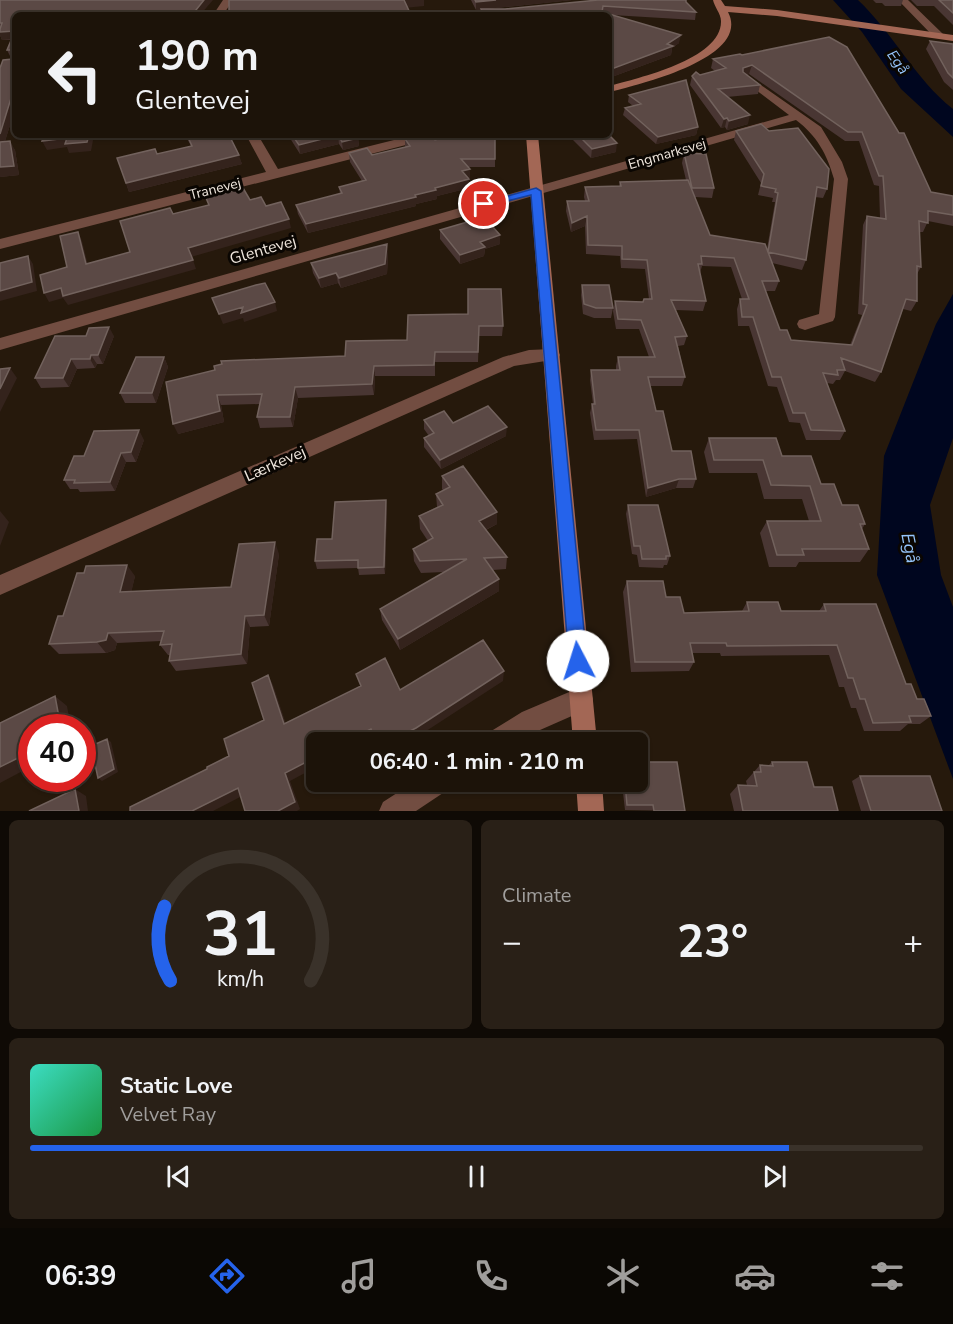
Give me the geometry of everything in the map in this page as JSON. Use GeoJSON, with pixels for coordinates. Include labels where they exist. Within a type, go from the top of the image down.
{"type":"FeatureCollection","features":[{"type":"Feature","properties":{"kind":"street"},"geometry":{"type":"LineString","coordinates":[[903,0],[939,36]]}},
{"type":"Feature","properties":{"kind":"street"},"geometry":{"type":"LineString","coordinates":[[720,4],[953,38]]}},
{"type":"Feature","properties":{"kind":"street"},"geometry":{"type":"LineString","coordinates":[[612,88],[657,77],[704,56],[725,32],[727,17],[720,4]]}},
{"type":"Feature","properties":{"kind":"street"},"geometry":{"type":"LineString","coordinates":[[747,80],[817,130],[836,162],[841,179],[827,317],[806,324]]}},
{"type":"Feature","properties":{"kind":"street","name":"Engmarksvej"},"geometry":{"type":"LineString","coordinates":[[536,191],[798,116]]}},
{"type":"Feature","properties":{"kind":"street"},"geometry":{"type":"LineString","coordinates":[[254,138],[274,174]]}},
{"type":"Feature","properties":{"kind":"street","name":"Tranevej"},"geometry":{"type":"LineString","coordinates":[[0,244],[417,138]]}},
{"type":"Feature","properties":{"kind":"street"},"geometry":{"type":"LineString","coordinates":[[532,138],[584,732]]}},
{"type":"Feature","properties":{"kind":"street","name":"Glentevej"},"geometry":{"type":"LineString","coordinates":[[0,344],[536,191]]}},
{"type":"Feature","properties":{"kind":"street","name":"Lærkevej"},"geometry":{"type":"LineString","coordinates":[[0,585],[509,361],[529,356],[552,356]]}},
{"type":"Feature","properties":{"kind":"street"},"geometry":{"type":"LineString","coordinates":[[513,732],[531,721],[581,699]]}},
{"type":"Feature","properties":{"kind":"street"},"geometry":{"type":"LineString","coordinates":[[392,811],[421,792]]}},
{"type":"Feature","properties":{"kind":"street"},"geometry":{"type":"LineString","coordinates":[[590,792],[591,811]]}},
{"type":"Feature","properties":{"kind":"water","name":"Egå"},"geometry":{"type":"Polygon","coordinates":[[[833,0],[858,0],[871,13],[915,70],[953,109],[953,137],[901,89],[862,32],[833,0]]]}},
{"type":"Feature","properties":{"kind":"water","name":"Egå"},"geometry":{"type":"Polygon","coordinates":[[[953,294],[953,438],[930,505],[941,575],[953,607],[953,779],[877,575],[884,456],[936,324],[953,294]]]}},
{"type":"Feature","properties":{"kind":"building"},"geometry":{"type":"Polygon","coordinates":[[[0,0],[204,0],[194,12],[12,12],[12,31],[0,32],[2,23],[0,23],[0,0]]]}},
{"type":"Feature","properties":{"kind":"building"},"geometry":{"type":"Polygon","coordinates":[[[229,0],[404,0],[410,12],[229,12],[229,0]]]}},
{"type":"Feature","properties":{"kind":"building"},"geometry":{"type":"Polygon","coordinates":[[[598,0],[686,0],[696,12],[603,6],[602,12],[482,12],[481,9],[505,9],[598,0]]]}},
{"type":"Feature","properties":{"kind":"building"},"geometry":{"type":"Polygon","coordinates":[[[939,0],[953,0],[953,13],[939,0]]]}},
{"type":"Feature","properties":{"kind":"building"},"geometry":{"type":"Polygon","coordinates":[[[612,15],[681,35],[667,44],[673,46],[612,69],[612,15]]]}},
{"type":"Feature","properties":{"kind":"building"},"geometry":{"type":"Polygon","coordinates":[[[829,37],[847,47],[899,133],[904,133],[931,192],[953,196],[953,215],[928,211],[928,223],[919,221],[921,267],[917,266],[917,301],[906,299],[881,372],[841,358],[845,370],[837,370],[838,375],[823,373],[845,431],[811,430],[805,413],[793,413],[781,377],[772,377],[753,317],[742,317],[740,299],[749,299],[734,258],[701,256],[702,264],[698,264],[706,301],[671,300],[687,336],[675,337],[685,377],[648,377],[656,411],[663,411],[672,451],[691,451],[696,479],[679,479],[648,488],[639,430],[596,430],[592,404],[595,404],[591,370],[620,370],[618,357],[655,357],[641,320],[618,319],[615,301],[643,302],[644,299],[652,299],[647,260],[622,259],[622,246],[588,245],[587,216],[572,223],[567,201],[589,201],[585,187],[621,186],[620,182],[688,180],[710,235],[765,244],[779,281],[762,281],[780,330],[787,330],[791,340],[852,345],[867,305],[863,304],[867,216],[886,219],[883,176],[879,176],[862,132],[848,132],[752,65],[743,68],[743,72],[760,85],[718,89],[750,115],[729,121],[727,118],[724,119],[692,76],[696,72],[700,75],[726,68],[713,59],[829,37]]]}},
{"type":"Feature","properties":{"kind":"building"},"geometry":{"type":"Polygon","coordinates":[[[12,38],[12,50],[7,50],[12,38]]]}},
{"type":"Feature","properties":{"kind":"building"},"geometry":{"type":"Polygon","coordinates":[[[930,41],[953,44],[953,78],[948,73],[930,41]]]}},
{"type":"Feature","properties":{"kind":"building"},"geometry":{"type":"Polygon","coordinates":[[[12,59],[12,95],[0,134],[0,68],[3,60],[12,59]]]}},
{"type":"Feature","properties":{"kind":"building"},"geometry":{"type":"Polygon","coordinates":[[[686,80],[698,127],[658,137],[625,108],[641,104],[629,95],[686,80]]]}},
{"type":"Feature","properties":{"kind":"building"},"geometry":{"type":"Polygon","coordinates":[[[761,124],[769,131],[798,128],[829,169],[827,189],[817,187],[806,260],[768,252],[778,193],[775,192],[776,189],[761,186],[764,174],[736,131],[761,124]]]}},
{"type":"Feature","properties":{"kind":"building"},"geometry":{"type":"Polygon","coordinates":[[[43,138],[67,138],[42,141],[43,138]]]}},
{"type":"Feature","properties":{"kind":"building"},"geometry":{"type":"Polygon","coordinates":[[[67,138],[88,138],[87,142],[65,144],[67,138]]]}},
{"type":"Feature","properties":{"kind":"building"},"geometry":{"type":"Polygon","coordinates":[[[188,138],[230,138],[239,155],[126,183],[117,158],[155,149],[157,154],[192,146],[188,138]]]}},
{"type":"Feature","properties":{"kind":"building"},"geometry":{"type":"Polygon","coordinates":[[[294,138],[326,138],[299,145],[294,138]]]}},
{"type":"Feature","properties":{"kind":"building"},"geometry":{"type":"Polygon","coordinates":[[[340,138],[358,138],[342,142],[340,138]]]}},
{"type":"Feature","properties":{"kind":"building"},"geometry":{"type":"Polygon","coordinates":[[[495,138],[495,159],[461,159],[470,169],[462,171],[469,179],[435,188],[436,190],[415,195],[416,197],[306,224],[296,205],[342,193],[339,187],[366,180],[349,153],[367,148],[372,155],[410,146],[405,139],[495,138]]]}},
{"type":"Feature","properties":{"kind":"building"},"geometry":{"type":"Polygon","coordinates":[[[581,138],[612,138],[617,143],[592,149],[581,138]]]}},
{"type":"Feature","properties":{"kind":"building"},"geometry":{"type":"Polygon","coordinates":[[[10,141],[14,166],[0,167],[0,142],[10,141]]]}},
{"type":"Feature","properties":{"kind":"building"},"geometry":{"type":"Polygon","coordinates":[[[684,153],[706,154],[714,188],[692,188],[684,153]]]}},
{"type":"Feature","properties":{"kind":"building"},"geometry":{"type":"Polygon","coordinates":[[[243,188],[250,200],[261,197],[266,206],[281,202],[289,219],[188,248],[193,260],[63,296],[61,288],[44,293],[40,275],[67,267],[60,236],[78,232],[86,264],[130,252],[120,221],[170,208],[173,214],[209,205],[206,198],[243,188]]]}},
{"type":"Feature","properties":{"kind":"building"},"geometry":{"type":"Polygon","coordinates":[[[484,217],[500,235],[480,242],[485,247],[460,255],[440,230],[484,217]]]}},
{"type":"Feature","properties":{"kind":"building"},"geometry":{"type":"Polygon","coordinates":[[[387,244],[385,264],[339,278],[336,273],[319,278],[311,263],[387,244]]]}},
{"type":"Feature","properties":{"kind":"building"},"geometry":{"type":"Polygon","coordinates":[[[28,256],[32,282],[0,291],[0,263],[28,256]]]}},
{"type":"Feature","properties":{"kind":"building"},"geometry":{"type":"Polygon","coordinates":[[[265,283],[275,302],[241,313],[243,307],[219,314],[212,298],[265,283]]]}},
{"type":"Feature","properties":{"kind":"building"},"geometry":{"type":"Polygon","coordinates":[[[582,285],[609,285],[613,308],[596,308],[584,304],[582,285]]]}},
{"type":"Feature","properties":{"kind":"building"},"geometry":{"type":"Polygon","coordinates":[[[468,289],[501,289],[503,326],[479,326],[478,352],[435,352],[434,365],[374,366],[372,384],[295,387],[290,417],[257,417],[262,394],[217,395],[220,411],[173,424],[166,382],[215,370],[214,366],[222,364],[221,361],[345,356],[346,341],[407,340],[408,315],[468,314],[468,289]]]}},
{"type":"Feature","properties":{"kind":"building"},"geometry":{"type":"Polygon","coordinates":[[[109,327],[98,355],[91,355],[90,359],[71,359],[63,378],[35,378],[55,336],[86,336],[89,328],[109,327]]]}},
{"type":"Feature","properties":{"kind":"building"},"geometry":{"type":"Polygon","coordinates":[[[136,357],[164,357],[152,393],[120,393],[136,357]]]}},
{"type":"Feature","properties":{"kind":"building"},"geometry":{"type":"Polygon","coordinates":[[[10,368],[0,389],[0,369],[10,368]]]}},
{"type":"Feature","properties":{"kind":"building"},"geometry":{"type":"Polygon","coordinates":[[[488,406],[507,427],[440,460],[424,438],[434,433],[424,420],[444,411],[453,423],[488,406]]]}},
{"type":"Feature","properties":{"kind":"building"},"geometry":{"type":"Polygon","coordinates":[[[139,430],[131,452],[121,453],[110,482],[74,483],[75,480],[64,480],[74,456],[84,456],[94,431],[139,430]]]}},
{"type":"Feature","properties":{"kind":"building"},"geometry":{"type":"Polygon","coordinates":[[[709,438],[776,438],[782,456],[811,456],[821,484],[834,484],[842,505],[858,505],[865,524],[860,524],[869,549],[802,549],[804,555],[777,555],[767,521],[821,521],[810,486],[771,485],[763,460],[714,460],[709,438]]]}},
{"type":"Feature","properties":{"kind":"building"},"geometry":{"type":"Polygon","coordinates":[[[463,466],[497,512],[479,521],[507,557],[484,558],[499,579],[398,639],[380,609],[467,559],[420,561],[413,549],[433,538],[419,516],[443,505],[436,494],[450,487],[442,476],[463,466]]]}},
{"type":"Feature","properties":{"kind":"building"},"geometry":{"type":"Polygon","coordinates":[[[386,500],[384,567],[358,568],[358,560],[315,561],[317,539],[332,539],[335,502],[386,500]]]}},
{"type":"Feature","properties":{"kind":"building"},"geometry":{"type":"Polygon","coordinates":[[[628,505],[658,505],[670,556],[666,556],[666,559],[642,559],[640,546],[634,546],[628,505]]]}},
{"type":"Feature","properties":{"kind":"building"},"geometry":{"type":"Polygon","coordinates":[[[275,542],[264,615],[245,616],[241,654],[169,661],[172,644],[160,645],[164,631],[108,633],[106,640],[97,642],[49,644],[58,616],[63,616],[77,573],[84,573],[86,566],[127,565],[120,592],[231,587],[239,544],[275,542]]]}},
{"type":"Feature","properties":{"kind":"building"},"geometry":{"type":"Polygon","coordinates":[[[627,581],[663,581],[666,597],[680,597],[684,613],[749,611],[747,602],[778,602],[781,611],[826,611],[824,604],[876,604],[906,684],[911,684],[917,699],[924,699],[931,716],[909,716],[911,722],[873,723],[865,699],[860,699],[853,678],[848,678],[837,645],[727,646],[726,643],[690,643],[694,662],[635,662],[627,581]]]}},
{"type":"Feature","properties":{"kind":"building"},"geometry":{"type":"Polygon","coordinates":[[[483,640],[504,671],[408,732],[372,732],[371,729],[365,732],[306,732],[306,762],[285,773],[295,802],[278,811],[245,811],[238,788],[192,811],[130,811],[130,807],[229,756],[224,739],[264,720],[252,683],[268,675],[284,724],[361,686],[356,674],[385,658],[400,690],[483,640]]]}},
{"type":"Feature","properties":{"kind":"building"},"geometry":{"type":"Polygon","coordinates":[[[55,696],[58,714],[18,714],[55,696]]]}},
{"type":"Feature","properties":{"kind":"building"},"geometry":{"type":"Polygon","coordinates":[[[18,714],[18,758],[0,767],[0,723],[18,714]]]}},
{"type":"Feature","properties":{"kind":"building"},"geometry":{"type":"Polygon","coordinates":[[[107,739],[114,769],[98,778],[96,769],[96,744],[107,739]]]}},
{"type":"Feature","properties":{"kind":"building"},"geometry":{"type":"Polygon","coordinates":[[[648,762],[677,762],[685,811],[654,811],[653,805],[627,805],[626,792],[648,792],[648,762]]]}},
{"type":"Feature","properties":{"kind":"building"},"geometry":{"type":"Polygon","coordinates":[[[772,762],[807,762],[814,787],[832,787],[838,811],[743,811],[738,785],[757,786],[754,772],[761,772],[760,765],[773,766],[772,762]]]}},
{"type":"Feature","properties":{"kind":"building"},"geometry":{"type":"Polygon","coordinates":[[[860,776],[930,776],[942,811],[871,811],[860,776]]]}},
{"type":"Feature","properties":{"kind":"building"},"geometry":{"type":"Polygon","coordinates":[[[69,792],[76,792],[79,811],[29,811],[69,792]]]}},
{"type":"Feature","properties":{"kind":"route"},"geometry":{"type":"LineString","coordinates":[[484,204],[536,191],[578,661]]}}]}
